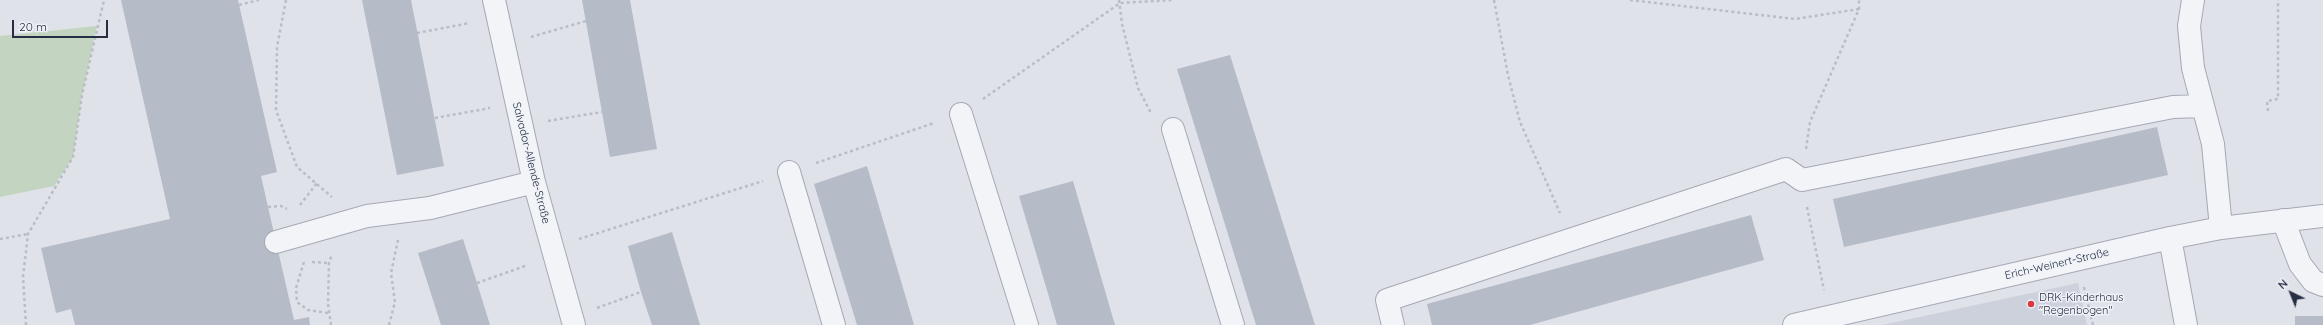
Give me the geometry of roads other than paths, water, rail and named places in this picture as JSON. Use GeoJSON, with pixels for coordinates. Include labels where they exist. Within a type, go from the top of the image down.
{"type":"FeatureCollection","features":[{"type":"Feature","properties":{"kind":"street"},"geometry":{"type":"LineString","coordinates":[[2193,0],[2189,26],[2193,68],[2214,144],[2221,228]]}},
{"type":"Feature","properties":{"kind":"street","name":"Salvador-Allende-Straße"},"geometry":{"type":"LineString","coordinates":[[496,9],[534,182],[574,325]]}},
{"type":"Feature","properties":{"kind":"street"},"geometry":{"type":"LineString","coordinates":[[1393,325],[1387,300],[1786,169],[1802,180],[2173,107],[2203,106]]}},
{"type":"Feature","properties":{"kind":"street"},"geometry":{"type":"LineString","coordinates":[[961,114],[1027,325]]}},
{"type":"Feature","properties":{"kind":"street"},"geometry":{"type":"LineString","coordinates":[[1174,130],[1233,325]]}},
{"type":"Feature","properties":{"kind":"street"},"geometry":{"type":"LineString","coordinates":[[789,172],[834,325]]}},
{"type":"Feature","properties":{"kind":"street"},"geometry":{"type":"LineString","coordinates":[[276,242],[367,216],[405,211],[474,198],[534,182]]}},
{"type":"Feature","properties":{"kind":"street","name":"Erich-Weinert-Straße"},"geometry":{"type":"LineString","coordinates":[[1794,325],[2170,238],[2221,228],[2323,216]]}},
{"type":"Feature","properties":{"kind":"street"},"geometry":{"type":"LineString","coordinates":[[2283,220],[2300,264],[2313,281],[2323,285]]}},
{"type":"Feature","properties":{"kind":"street"},"geometry":{"type":"LineString","coordinates":[[2170,238],[2186,325]]}},
{"type":"Feature","properties":{"kind":"place","name":"DRK-Kinderhaus \"Regenbogen\""},"geometry":{"type":"Point","coordinates":[2031,304]}}]}
